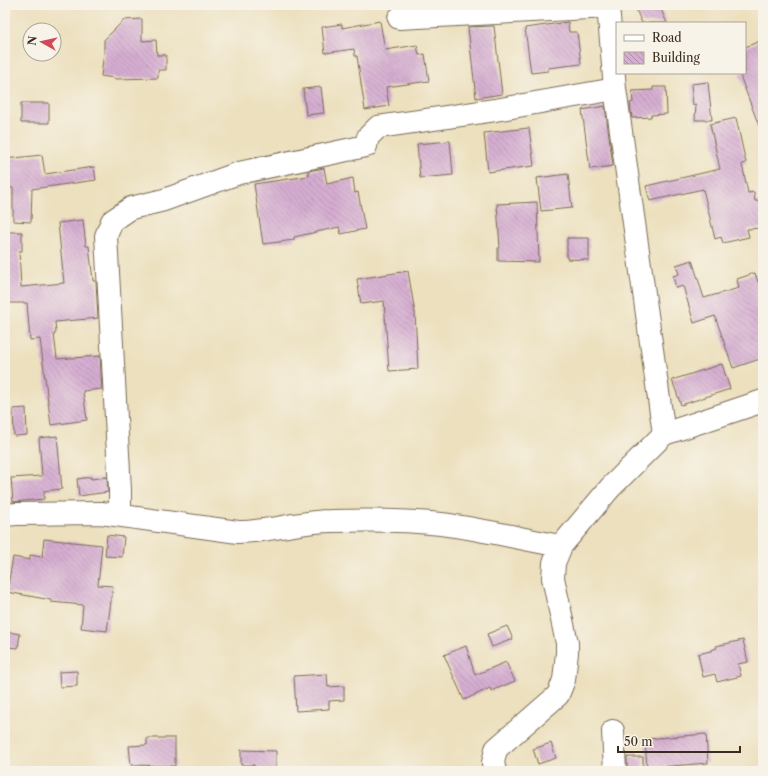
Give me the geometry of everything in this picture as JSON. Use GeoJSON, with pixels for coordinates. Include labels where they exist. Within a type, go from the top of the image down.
{"type":"FeatureCollection","features":[{"type":"Feature","properties":{"kind":"street"},"geometry":{"type":"LineString","coordinates":[[399,18],[608,6],[616,90],[664,434]]}},
{"type":"Feature","properties":{"kind":"street"},"geometry":{"type":"LineString","coordinates":[[117,516],[120,505],[120,490],[106,236],[112,221],[131,208],[164,200],[240,173],[366,146],[368,137],[378,127],[616,90]]}},
{"type":"Feature","properties":{"kind":"street"},"geometry":{"type":"LineString","coordinates":[[496,771],[493,763],[496,748],[558,695],[564,680],[567,643],[553,578],[554,563],[561,546],[610,488],[664,434],[763,401]]}},
{"type":"Feature","properties":{"kind":"street"},"geometry":{"type":"LineString","coordinates":[[5,515],[101,513],[238,532],[254,532],[304,523],[330,521],[418,522],[460,527],[561,546]]}},
{"type":"Feature","properties":{"kind":"street"},"geometry":{"type":"LineString","coordinates":[[613,731],[615,771]]}},
{"type":"Feature","properties":{"kind":"building"},"geometry":{"type":"Polygon","coordinates":[[[634,5],[659,5],[667,22],[642,22],[634,5]]]}},
{"type":"Feature","properties":{"kind":"building"},"geometry":{"type":"Polygon","coordinates":[[[142,19],[142,41],[156,40],[157,55],[166,55],[166,70],[158,70],[158,78],[114,79],[101,76],[104,40],[124,20],[142,19]]]}},
{"type":"Feature","properties":{"kind":"building"},"geometry":{"type":"Polygon","coordinates":[[[380,21],[385,50],[417,45],[419,55],[425,54],[429,81],[386,87],[389,106],[365,110],[357,56],[355,56],[354,49],[325,53],[322,27],[342,24],[342,28],[380,21]]]}},
{"type":"Feature","properties":{"kind":"building"},"geometry":{"type":"Polygon","coordinates":[[[568,22],[569,32],[577,32],[581,64],[548,68],[548,71],[531,73],[525,28],[568,22]]]}},
{"type":"Feature","properties":{"kind":"building"},"geometry":{"type":"Polygon","coordinates":[[[494,26],[502,94],[476,98],[468,27],[494,26]]]}},
{"type":"Feature","properties":{"kind":"building"},"geometry":{"type":"Polygon","coordinates":[[[763,40],[762,134],[739,74],[746,74],[746,47],[763,40]]]}},
{"type":"Feature","properties":{"kind":"building"},"geometry":{"type":"Polygon","coordinates":[[[708,82],[712,120],[695,120],[696,104],[693,105],[691,84],[708,82]]]}},
{"type":"Feature","properties":{"kind":"building"},"geometry":{"type":"Polygon","coordinates":[[[321,87],[324,113],[306,115],[303,89],[321,87]]]}},
{"type":"Feature","properties":{"kind":"building"},"geometry":{"type":"Polygon","coordinates":[[[653,87],[666,87],[667,114],[632,118],[630,103],[633,102],[632,91],[653,90],[653,87]]]}},
{"type":"Feature","properties":{"kind":"building"},"geometry":{"type":"Polygon","coordinates":[[[21,103],[49,103],[49,123],[21,123],[21,103]]]}},
{"type":"Feature","properties":{"kind":"building"},"geometry":{"type":"Polygon","coordinates":[[[605,106],[613,166],[590,169],[582,110],[605,106]]]}},
{"type":"Feature","properties":{"kind":"building"},"geometry":{"type":"Polygon","coordinates":[[[736,118],[746,163],[742,164],[748,193],[754,192],[755,201],[763,200],[763,228],[747,229],[749,237],[723,243],[721,237],[715,239],[703,189],[650,201],[646,186],[720,169],[710,124],[736,118]]]}},
{"type":"Feature","properties":{"kind":"building"},"geometry":{"type":"Polygon","coordinates":[[[529,128],[534,166],[488,172],[484,133],[529,128]]]}},
{"type":"Feature","properties":{"kind":"building"},"geometry":{"type":"Polygon","coordinates":[[[450,141],[453,175],[420,178],[417,144],[450,141]]]}},
{"type":"Feature","properties":{"kind":"building"},"geometry":{"type":"Polygon","coordinates":[[[42,155],[45,174],[94,167],[96,180],[32,189],[31,222],[13,221],[13,188],[8,188],[7,172],[5,172],[5,159],[42,155]]]}},
{"type":"Feature","properties":{"kind":"building"},"geometry":{"type":"Polygon","coordinates":[[[324,168],[327,184],[353,178],[355,193],[358,192],[365,229],[341,234],[339,227],[294,237],[294,240],[263,244],[254,184],[309,176],[308,171],[324,168]]]}},
{"type":"Feature","properties":{"kind":"building"},"geometry":{"type":"Polygon","coordinates":[[[568,174],[572,208],[541,211],[537,178],[568,174]]]}},
{"type":"Feature","properties":{"kind":"building"},"geometry":{"type":"Polygon","coordinates":[[[537,202],[539,262],[498,261],[498,248],[500,248],[497,204],[537,202]]]}},
{"type":"Feature","properties":{"kind":"building"},"geometry":{"type":"Polygon","coordinates":[[[83,220],[86,246],[89,246],[93,281],[96,281],[98,318],[55,322],[56,333],[54,334],[57,359],[100,356],[102,389],[83,391],[87,420],[51,425],[40,339],[30,340],[27,303],[5,303],[5,232],[22,232],[22,251],[19,251],[21,287],[64,283],[58,223],[83,220]]]}},
{"type":"Feature","properties":{"kind":"building"},"geometry":{"type":"Polygon","coordinates":[[[567,238],[589,238],[589,260],[567,259],[567,238]]]}},
{"type":"Feature","properties":{"kind":"building"},"geometry":{"type":"Polygon","coordinates":[[[692,260],[704,298],[739,288],[737,279],[755,273],[758,282],[763,281],[763,358],[733,368],[715,316],[694,323],[683,286],[676,288],[673,276],[679,274],[676,265],[692,260]]]}},
{"type":"Feature","properties":{"kind":"building"},"geometry":{"type":"Polygon","coordinates":[[[408,271],[415,313],[418,369],[389,371],[384,301],[361,304],[357,279],[408,271]]]}},
{"type":"Feature","properties":{"kind":"building"},"geometry":{"type":"Polygon","coordinates":[[[722,364],[730,389],[681,405],[672,380],[722,364]]]}},
{"type":"Feature","properties":{"kind":"building"},"geometry":{"type":"Polygon","coordinates":[[[26,408],[27,435],[14,436],[13,409],[26,408]]]}},
{"type":"Feature","properties":{"kind":"building"},"geometry":{"type":"Polygon","coordinates":[[[57,436],[62,489],[44,491],[44,499],[13,502],[11,478],[42,476],[39,438],[57,436]]]}},
{"type":"Feature","properties":{"kind":"building"},"geometry":{"type":"Polygon","coordinates":[[[91,477],[91,479],[107,477],[108,492],[79,496],[77,479],[91,477]]]}},
{"type":"Feature","properties":{"kind":"building"},"geometry":{"type":"Polygon","coordinates":[[[107,535],[124,537],[122,557],[105,556],[107,535]]]}},
{"type":"Feature","properties":{"kind":"building"},"geometry":{"type":"Polygon","coordinates":[[[44,539],[102,545],[98,585],[113,586],[107,631],[81,628],[83,605],[51,602],[51,600],[7,592],[13,557],[30,560],[30,555],[42,557],[44,539]]]}},
{"type":"Feature","properties":{"kind":"building"},"geometry":{"type":"Polygon","coordinates":[[[507,626],[513,639],[492,647],[487,634],[507,626]]]}},
{"type":"Feature","properties":{"kind":"building"},"geometry":{"type":"Polygon","coordinates":[[[8,632],[20,634],[18,648],[6,647],[8,632]]]}},
{"type":"Feature","properties":{"kind":"building"},"geometry":{"type":"Polygon","coordinates":[[[743,640],[748,662],[738,664],[741,676],[717,682],[715,674],[703,677],[698,654],[711,651],[717,648],[716,646],[743,640]]]}},
{"type":"Feature","properties":{"kind":"building"},"geometry":{"type":"Polygon","coordinates":[[[466,646],[475,675],[506,662],[515,681],[491,691],[490,688],[464,700],[444,655],[466,646]]]}},
{"type":"Feature","properties":{"kind":"building"},"geometry":{"type":"Polygon","coordinates":[[[77,671],[77,686],[60,687],[59,672],[77,671]]]}},
{"type":"Feature","properties":{"kind":"building"},"geometry":{"type":"Polygon","coordinates":[[[327,674],[328,687],[344,686],[344,700],[329,701],[329,709],[296,711],[294,676],[327,674]]]}},
{"type":"Feature","properties":{"kind":"building"},"geometry":{"type":"Polygon","coordinates":[[[706,734],[708,763],[647,768],[645,739],[706,734]]]}},
{"type":"Feature","properties":{"kind":"building"},"geometry":{"type":"Polygon","coordinates":[[[147,738],[175,738],[175,766],[131,765],[129,746],[147,745],[147,738]]]}},
{"type":"Feature","properties":{"kind":"building"},"geometry":{"type":"Polygon","coordinates":[[[551,743],[556,758],[538,764],[533,749],[551,743]]]}},
{"type":"Feature","properties":{"kind":"building"},"geometry":{"type":"Polygon","coordinates":[[[241,750],[276,751],[276,771],[254,771],[254,765],[241,765],[241,750]]]}},
{"type":"Feature","properties":{"kind":"building"},"geometry":{"type":"Polygon","coordinates":[[[627,757],[643,757],[643,771],[627,771],[627,757]]]}}]}
